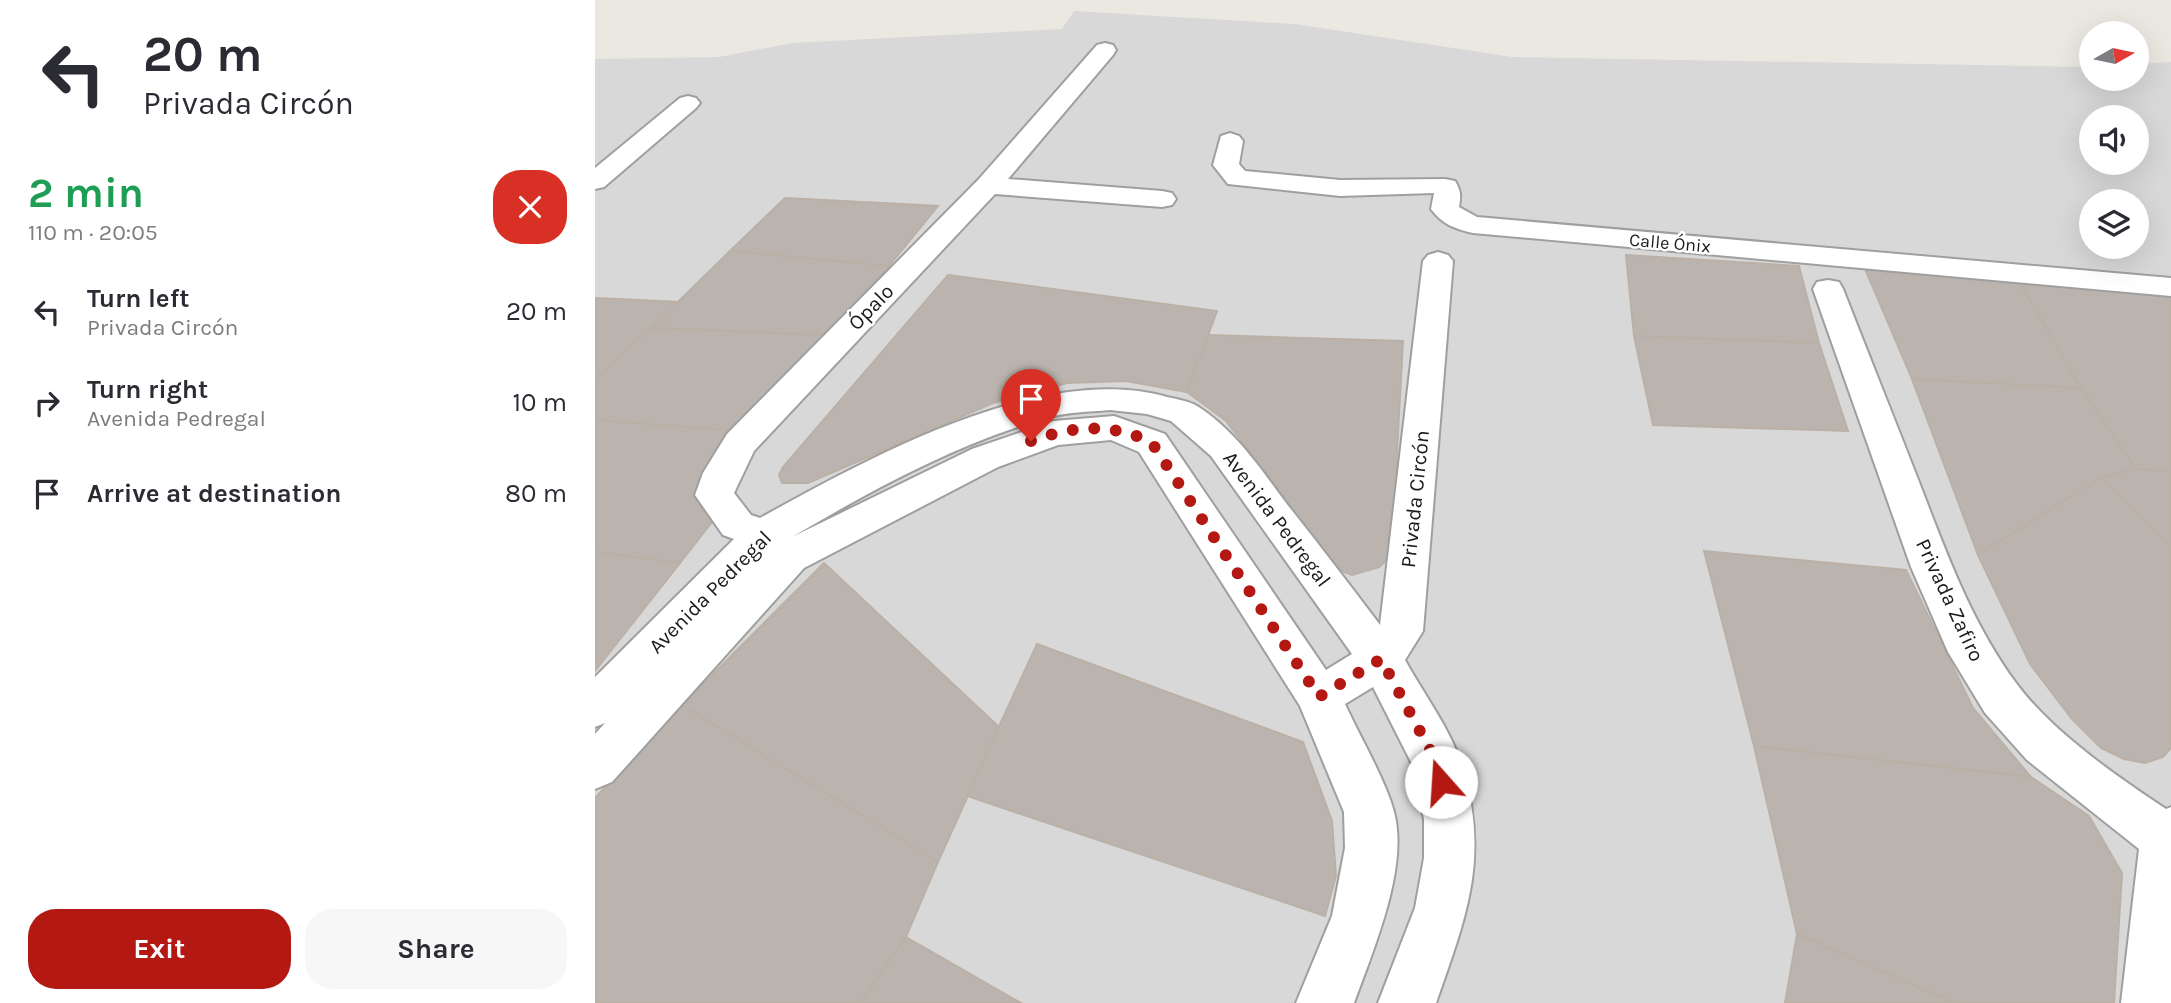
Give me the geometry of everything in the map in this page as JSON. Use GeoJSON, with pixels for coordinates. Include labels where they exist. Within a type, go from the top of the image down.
{"type":"FeatureCollection","features":[{"type":"Feature","properties":{"kind":"street","name":"Ópalo"},"geometry":{"type":"LineString","coordinates":[[776,546],[737,526],[714,495],[722,473],[740,443],[988,185],[1105,50]]}},
{"type":"Feature","properties":{"kind":"street"},"geometry":{"type":"LineString","coordinates":[[595,181],[688,103]]}},
{"type":"Feature","properties":{"kind":"street","name":"Calle Ónix"},"geometry":{"type":"LineString","coordinates":[[1230,141],[1226,165],[1237,178],[1340,188],[1435,185],[1444,187],[1448,194],[1445,209],[1455,219],[1473,225],[2171,287]]}},
{"type":"Feature","properties":{"kind":"street"},"geometry":{"type":"LineString","coordinates":[[988,185],[1161,199]]}},
{"type":"Feature","properties":{"kind":"street","name":"Privada Circón"},"geometry":{"type":"LineString","coordinates":[[1319,697],[1381,659],[1401,631],[1438,261]]}},
{"type":"Feature","properties":{"kind":"street","name":"Privada Zafiro"},"geometry":{"type":"LineString","coordinates":[[1828,289],[1931,567],[1963,639],[2001,699],[2044,745],[2169,837]]}},
{"type":"Feature","properties":{"kind":"street","name":"Avenida Pedregal"},"geometry":{"type":"LineString","coordinates":[[595,707],[840,491],[922,451],[998,421],[1074,401],[1110,398],[1149,403],[1183,413],[1224,447],[1381,659],[1437,763],[1449,819],[1450,858],[1442,908],[1407,1003]]}},
{"type":"Feature","properties":{"kind":"street","name":"Avenida Pedregal"},"geometry":{"type":"LineString","coordinates":[[595,767],[776,546],[912,492],[985,458],[1054,433],[1114,428],[1152,443],[1319,697],[1369,812],[1371,848],[1359,916],[1325,1003]]}},
{"type":"Feature","properties":{"kind":"street"},"geometry":{"type":"LineString","coordinates":[[2150,1003],[2169,837]]}},
{"type":"Feature","properties":{"kind":"shaded area"},"geometry":{"type":"Polygon","coordinates":[[[1074,11],[1295,24],[1512,57],[2079,67],[2079,91],[2149,91],[2149,63],[2171,62],[2171,1003],[595,1003],[595,59],[719,57],[792,43],[1062,29],[1074,11]]]}},
{"type":"Feature","properties":{"kind":"building"},"geometry":{"type":"Polygon","coordinates":[[[785,198],[938,206],[889,266],[730,251],[785,198]]]}},
{"type":"Feature","properties":{"kind":"building"},"geometry":{"type":"Polygon","coordinates":[[[730,251],[889,266],[826,335],[651,328],[730,251]]]}},
{"type":"Feature","properties":{"kind":"building"},"geometry":{"type":"Polygon","coordinates":[[[1626,255],[1799,266],[1819,343],[1634,336],[1626,255]]]}},
{"type":"Feature","properties":{"kind":"building"},"geometry":{"type":"Polygon","coordinates":[[[1865,269],[2019,281],[2081,388],[1912,379],[1865,269]]]}},
{"type":"Feature","properties":{"kind":"building"},"geometry":{"type":"Polygon","coordinates":[[[948,275],[1217,311],[1187,392],[1126,381],[1067,383],[993,403],[808,483],[782,483],[779,475],[783,467],[948,275]]]}},
{"type":"Feature","properties":{"kind":"building"},"geometry":{"type":"Polygon","coordinates":[[[2019,281],[2171,293],[2171,471],[2136,469],[2081,388],[2019,281]]]}},
{"type":"Feature","properties":{"kind":"building"},"geometry":{"type":"Polygon","coordinates":[[[595,298],[678,302],[595,379],[595,298]]]}},
{"type":"Feature","properties":{"kind":"building"},"geometry":{"type":"Polygon","coordinates":[[[651,328],[826,335],[738,431],[595,420],[595,379],[651,328]]]}},
{"type":"Feature","properties":{"kind":"building"},"geometry":{"type":"Polygon","coordinates":[[[1208,335],[1403,341],[1392,544],[1386,561],[1379,567],[1352,575],[1328,566],[1282,494],[1226,421],[1187,392],[1208,335]]]}},
{"type":"Feature","properties":{"kind":"building"},"geometry":{"type":"Polygon","coordinates":[[[1634,336],[1819,343],[1848,431],[1653,425],[1634,336]]]}},
{"type":"Feature","properties":{"kind":"building"},"geometry":{"type":"Polygon","coordinates":[[[1912,379],[2081,388],[2136,469],[2102,477],[1978,555],[1912,379]]]}},
{"type":"Feature","properties":{"kind":"building"},"geometry":{"type":"Polygon","coordinates":[[[595,420],[738,431],[715,518],[680,563],[595,552],[595,420]]]}},
{"type":"Feature","properties":{"kind":"building"},"geometry":{"type":"Polygon","coordinates":[[[2136,469],[2171,471],[2171,548],[2102,477],[2136,469]]]}},
{"type":"Feature","properties":{"kind":"building"},"geometry":{"type":"Polygon","coordinates":[[[2102,477],[2171,548],[2171,748],[2163,757],[2145,763],[2124,759],[2101,748],[2072,719],[2030,664],[1978,555],[2102,477]]]}},
{"type":"Feature","properties":{"kind":"building"},"geometry":{"type":"Polygon","coordinates":[[[1704,551],[1906,570],[1973,708],[2031,777],[1754,746],[1704,551]]]}},
{"type":"Feature","properties":{"kind":"building"},"geometry":{"type":"Polygon","coordinates":[[[595,552],[680,563],[595,671],[595,552]]]}},
{"type":"Feature","properties":{"kind":"building"},"geometry":{"type":"Polygon","coordinates":[[[824,563],[999,727],[938,862],[682,705],[824,563]]]}},
{"type":"Feature","properties":{"kind":"building"},"geometry":{"type":"Polygon","coordinates":[[[1037,644],[1303,742],[1332,821],[1336,876],[1325,916],[967,796],[1037,644]]]}},
{"type":"Feature","properties":{"kind":"building"},"geometry":{"type":"Polygon","coordinates":[[[682,705],[938,862],[906,937],[860,1003],[595,1003],[595,798],[682,705]]]}},
{"type":"Feature","properties":{"kind":"building"},"geometry":{"type":"Polygon","coordinates":[[[1754,746],[2031,777],[2089,816],[2122,873],[2114,1003],[1954,1003],[1797,934],[1754,746]]]}},
{"type":"Feature","properties":{"kind":"building"},"geometry":{"type":"Polygon","coordinates":[[[1797,934],[1954,1003],[1785,1003],[1797,934]]]}},
{"type":"Feature","properties":{"kind":"building"},"geometry":{"type":"Polygon","coordinates":[[[906,937],[1021,1003],[860,1003],[906,937]]]}},
{"type":"Feature","properties":{"kind":"route"},"geometry":{"type":"LineString","coordinates":[[1031,441],[1054,433],[1114,428],[1133,433],[1152,443],[1319,697],[1381,659],[1437,763],[1441,782]]}}]}
